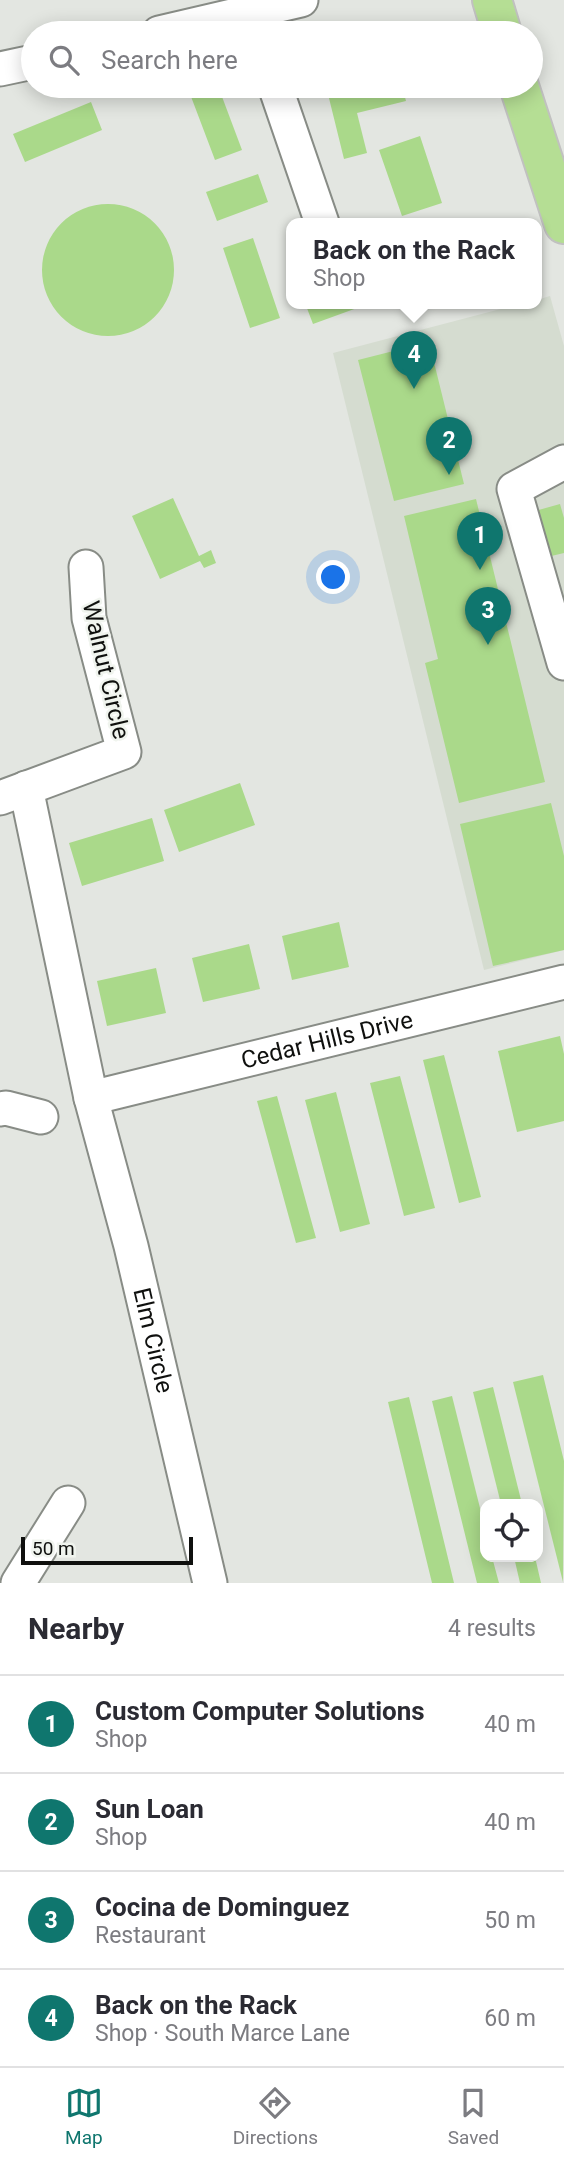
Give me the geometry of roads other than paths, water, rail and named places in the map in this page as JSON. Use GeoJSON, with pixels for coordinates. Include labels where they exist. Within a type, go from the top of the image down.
{"type":"FeatureCollection","features":[{"type":"Feature","properties":{"kind":"main road"},"geometry":{"type":"LineString","coordinates":[[492,0],[498,21]]}},
{"type":"Feature","properties":{"kind":"main road"},"geometry":{"type":"LineString","coordinates":[[523,98],[564,224]]}},
{"type":"Feature","properties":{"kind":"street"},"geometry":{"type":"LineString","coordinates":[[220,21],[301,0]]}},
{"type":"Feature","properties":{"kind":"street"},"geometry":{"type":"LineString","coordinates":[[0,69],[21,65]]}},
{"type":"Feature","properties":{"kind":"street"},"geometry":{"type":"LineString","coordinates":[[279,98],[320,218]]}},
{"type":"Feature","properties":{"kind":"street"},"geometry":{"type":"LineString","coordinates":[[564,462],[514,489],[564,663]]}},
{"type":"Feature","properties":{"kind":"street","name":"Walnut Circle"},"geometry":{"type":"LineString","coordinates":[[13,793],[124,751],[89,618],[86,567]]}},
{"type":"Feature","properties":{"kind":"street","name":"Elm Circle"},"geometry":{"type":"LineString","coordinates":[[13,793],[131,1246],[210,1583]]}},
{"type":"Feature","properties":{"kind":"street","name":"Cedar Hills Drive"},"geometry":{"type":"LineString","coordinates":[[92,1098],[564,982]]}},
{"type":"Feature","properties":{"kind":"street"},"geometry":{"type":"LineString","coordinates":[[0,1110],[6,1108],[41,1117]]}},
{"type":"Feature","properties":{"kind":"street"},"geometry":{"type":"LineString","coordinates":[[18,1583],[68,1503]]}},
{"type":"Feature","properties":{"kind":"place","name":"Back on the Rack"},"geometry":{"type":"Point","coordinates":[414,389]}},
{"type":"Feature","properties":{"kind":"place","name":"Sun Loan"},"geometry":{"type":"Point","coordinates":[449,475]}},
{"type":"Feature","properties":{"kind":"place","name":"Custom Computer Solutions"},"geometry":{"type":"Point","coordinates":[480,570]}},
{"type":"Feature","properties":{"kind":"place","name":"Cocina de Dominguez"},"geometry":{"type":"Point","coordinates":[488,645]}}]}
